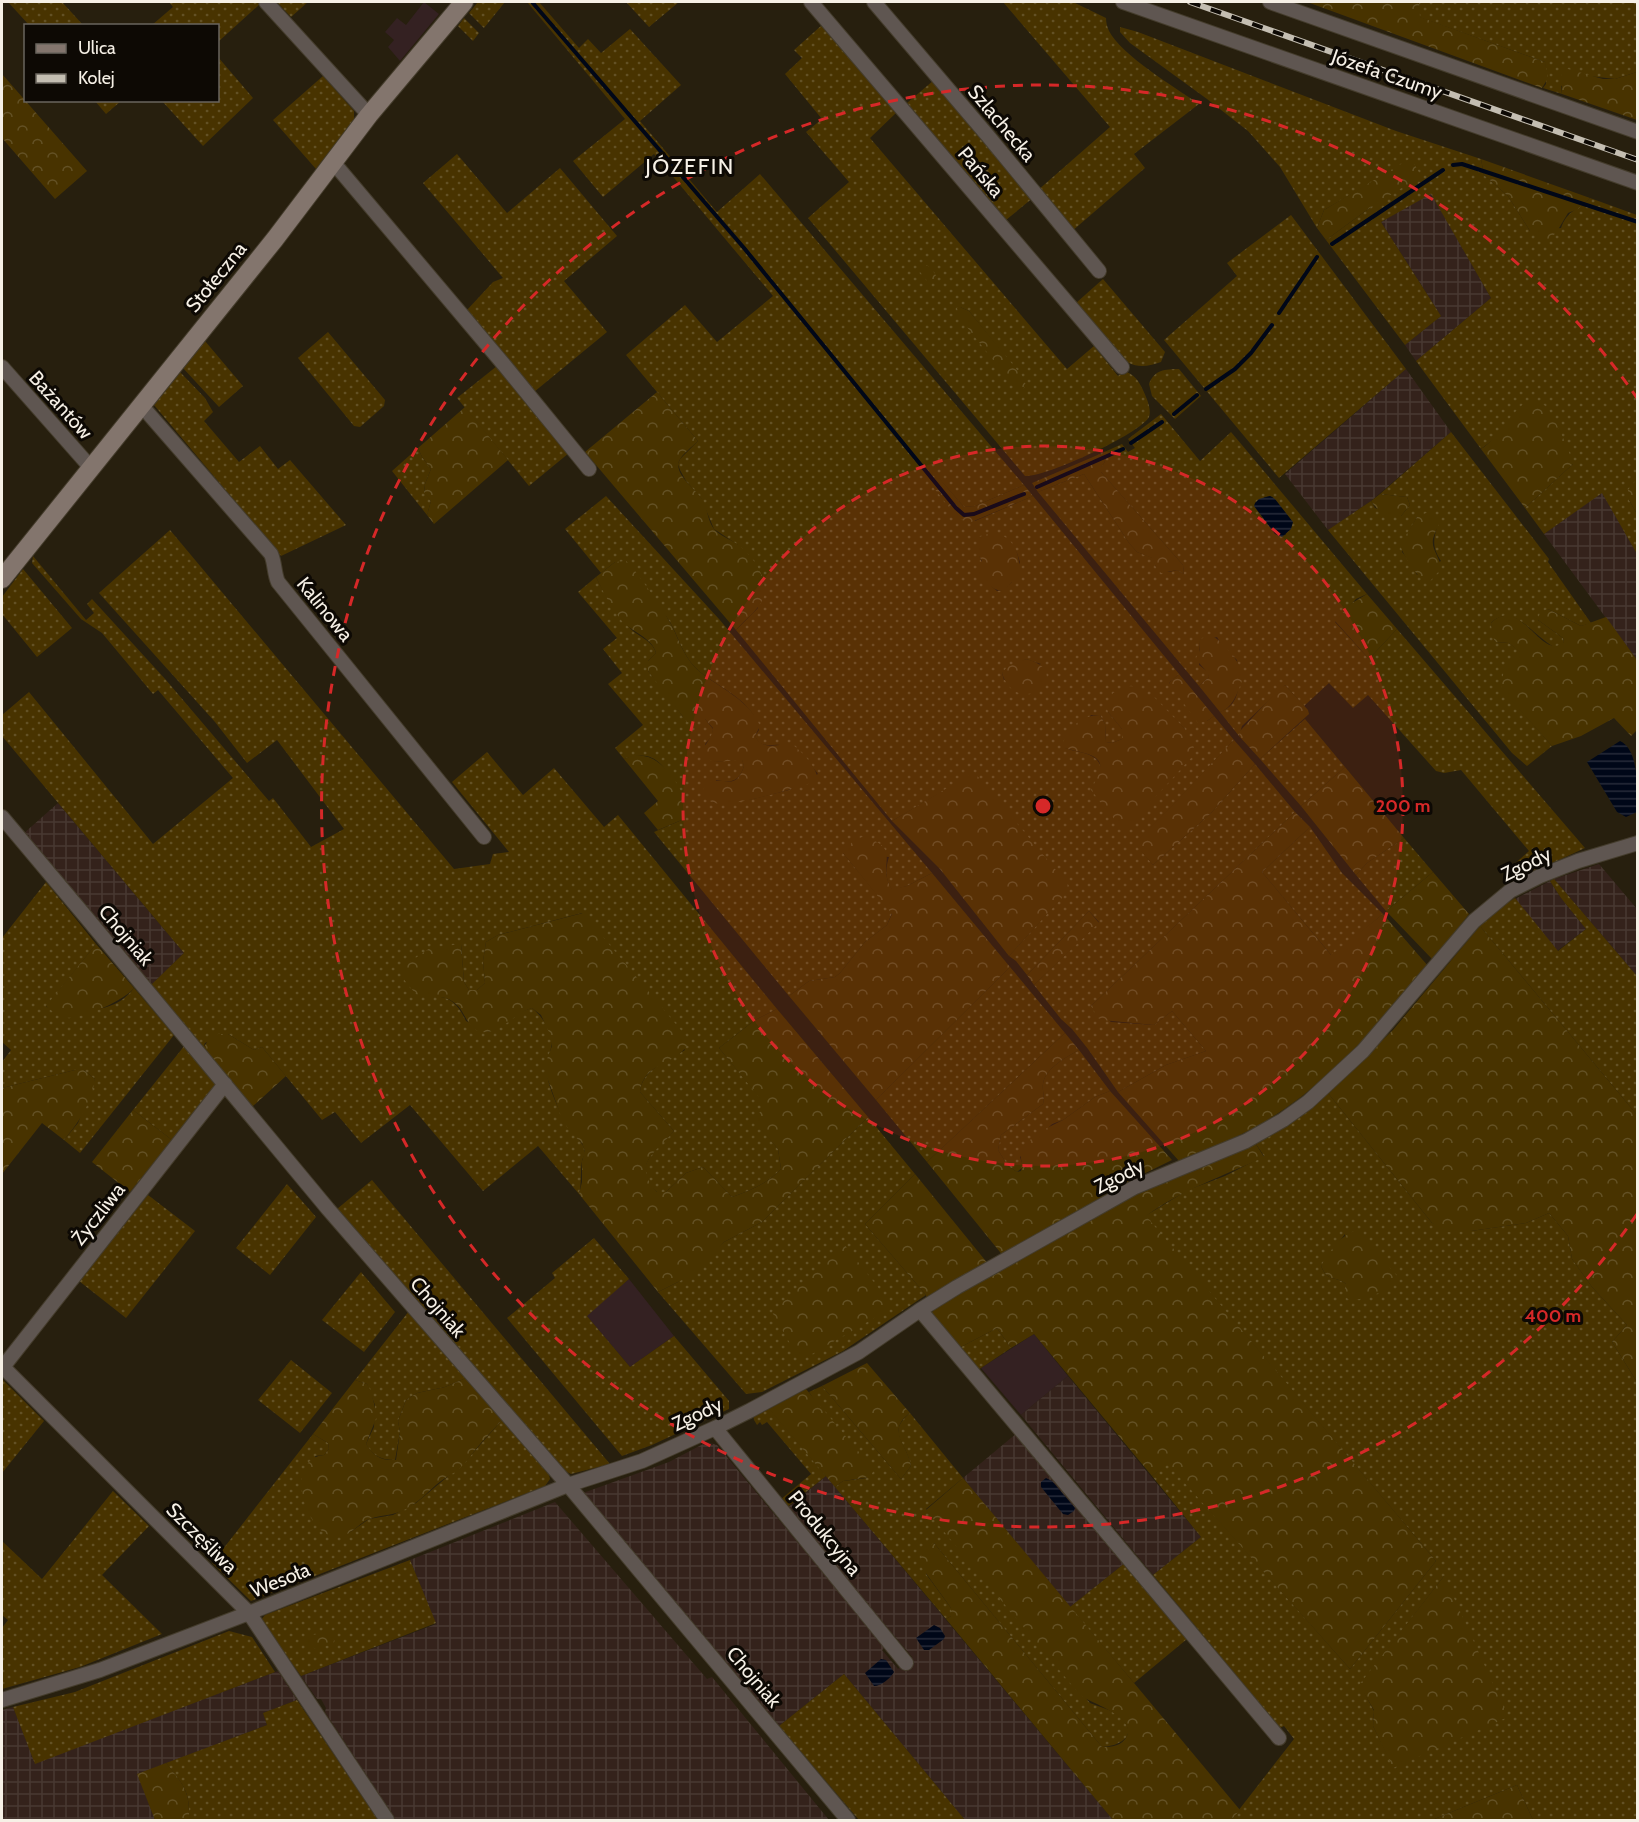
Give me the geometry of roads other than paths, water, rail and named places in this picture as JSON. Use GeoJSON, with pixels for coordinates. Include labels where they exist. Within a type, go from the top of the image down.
{"type":"FeatureCollection","features":[{"type":"Feature","properties":{"kind":"street"},"geometry":{"type":"LineString","coordinates":[[267,2],[369,115]]}},
{"type":"Feature","properties":{"kind":"street","name":"Stołeczna"},"geometry":{"type":"LineString","coordinates":[[2,579],[275,239],[369,115],[464,2]]}},
{"type":"Feature","properties":{"kind":"street","name":"Pańska"},"geometry":{"type":"LineString","coordinates":[[811,2],[1122,367]]}},
{"type":"Feature","properties":{"kind":"street","name":"Szlachecka"},"geometry":{"type":"LineString","coordinates":[[874,2],[1099,271]]}},
{"type":"Feature","properties":{"kind":"street","name":"Józefa Czumy"},"geometry":{"type":"LineString","coordinates":[[1123,2],[1638,183]]}},
{"type":"Feature","properties":{"kind":"street"},"geometry":{"type":"LineString","coordinates":[[1270,2],[1638,132]]}},
{"type":"Feature","properties":{"kind":"street"},"geometry":{"type":"LineString","coordinates":[[333,162],[589,469]]}},
{"type":"Feature","properties":{"kind":"street","name":"Bażantów"},"geometry":{"type":"LineString","coordinates":[[2,367],[92,469]]}},
{"type":"Feature","properties":{"kind":"street","name":"Kalinowa"},"geometry":{"type":"LineString","coordinates":[[141,405],[271,554],[274,575],[278,582],[484,837]]}},
{"type":"Feature","properties":{"kind":"street","name":"Chojniak"},"geometry":{"type":"LineString","coordinates":[[2,817],[327,1209],[568,1485],[848,1821]]}},
{"type":"Feature","properties":{"kind":"street","name":"Zgody"},"geometry":{"type":"LineString","coordinates":[[568,1485],[642,1461],[715,1428],[859,1352],[920,1310],[1135,1188],[1246,1141],[1283,1120],[1308,1102],[1363,1051],[1474,921],[1510,891],[1578,861],[1638,843]]}},
{"type":"Feature","properties":{"kind":"street","name":"Życzliwa"},"geometry":{"type":"LineString","coordinates":[[2,1367],[225,1084]]}},
{"type":"Feature","properties":{"kind":"street"},"geometry":{"type":"LineString","coordinates":[[920,1310],[1279,1738]]}},
{"type":"Feature","properties":{"kind":"street","name":"Szczęśliwa"},"geometry":{"type":"LineString","coordinates":[[2,1367],[249,1613],[387,1821]]}},
{"type":"Feature","properties":{"kind":"street","name":"Produkcyjna"},"geometry":{"type":"LineString","coordinates":[[715,1428],[906,1663]]}},
{"type":"Feature","properties":{"kind":"street","name":"Wesoła"},"geometry":{"type":"LineString","coordinates":[[2,1700],[100,1670],[568,1485]]}},
{"type":"Feature","properties":{"kind":"water"},"geometry":{"type":"Polygon","coordinates":[[[1270,496],[1293,522],[1291,529],[1282,537],[1275,534],[1254,506],[1259,499],[1270,496]]]}},
{"type":"Feature","properties":{"kind":"water"},"geometry":{"type":"Polygon","coordinates":[[[1620,741],[1631,753],[1637,782],[1637,812],[1626,817],[1617,812],[1587,762],[1620,741]]]}},
{"type":"Feature","properties":{"kind":"water"},"geometry":{"type":"Polygon","coordinates":[[[1046,1478],[1052,1481],[1075,1508],[1074,1511],[1068,1515],[1063,1514],[1041,1487],[1041,1482],[1046,1478]]]}},
{"type":"Feature","properties":{"kind":"water"},"geometry":{"type":"Polygon","coordinates":[[[934,1625],[940,1628],[945,1636],[944,1639],[929,1650],[924,1650],[916,1638],[934,1625]]]}},
{"type":"Feature","properties":{"kind":"water"},"geometry":{"type":"Polygon","coordinates":[[[881,1659],[886,1660],[894,1672],[886,1681],[874,1686],[865,1673],[881,1659]]]}},
{"type":"Feature","properties":{"kind":"waterway"},"geometry":{"type":"LineString","coordinates":[[532,2],[744,248],[956,508],[964,515],[974,514],[1024,494]]}},
{"type":"Feature","properties":{"kind":"waterway"},"geometry":{"type":"LineString","coordinates":[[1453,165],[1462,164],[1638,222]]}},
{"type":"Feature","properties":{"kind":"waterway"},"geometry":{"type":"LineString","coordinates":[[1332,244],[1443,170]]}},
{"type":"Feature","properties":{"kind":"waterway"},"geometry":{"type":"LineString","coordinates":[[1279,313],[1317,257]]}},
{"type":"Feature","properties":{"kind":"waterway"},"geometry":{"type":"LineString","coordinates":[[1206,389],[1235,369],[1251,353],[1272,325]]}},
{"type":"Feature","properties":{"kind":"waterway"},"geometry":{"type":"LineString","coordinates":[[1174,414],[1197,395]]}},
{"type":"Feature","properties":{"kind":"waterway"},"geometry":{"type":"LineString","coordinates":[[1131,443],[1162,422]]}},
{"type":"Feature","properties":{"kind":"waterway"},"geometry":{"type":"LineString","coordinates":[[1037,487],[1123,449]]}},
{"type":"Feature","properties":{"kind":"railway"},"geometry":{"type":"LineString","coordinates":[[1190,2],[1638,160]]}},
{"type":"Feature","properties":{"kind":"district","name":"JÓZEFIN"},"geometry":{"type":"Point","coordinates":[690,166]}}]}
